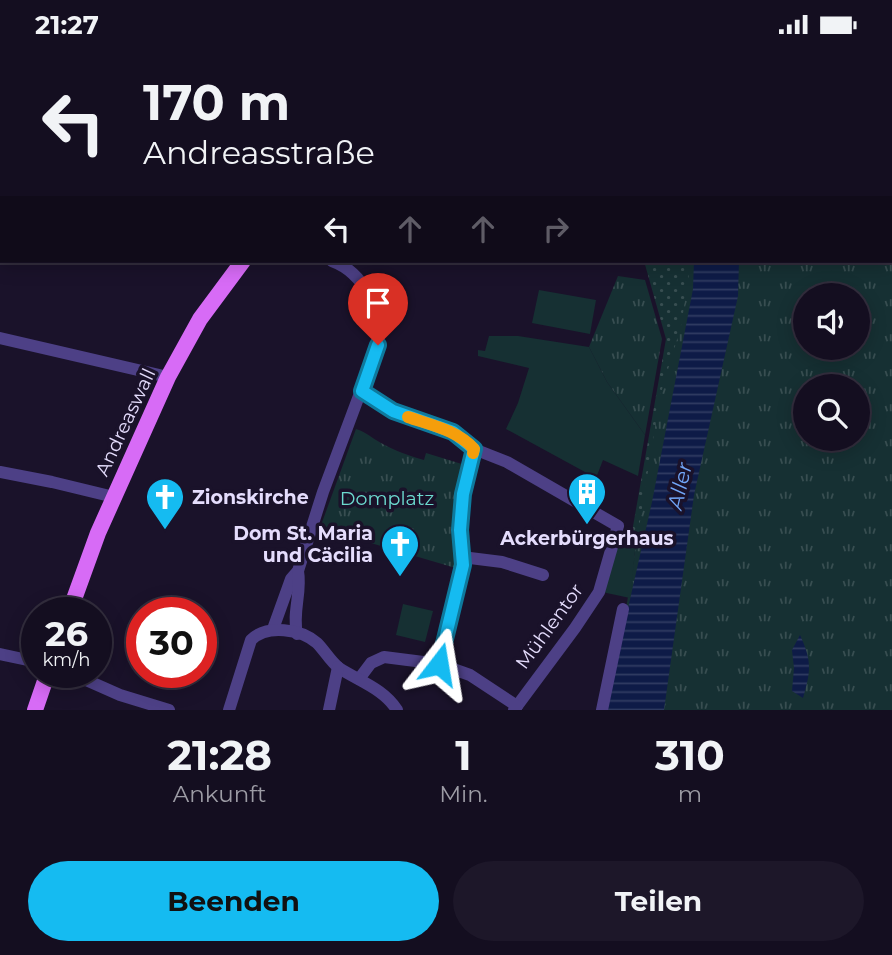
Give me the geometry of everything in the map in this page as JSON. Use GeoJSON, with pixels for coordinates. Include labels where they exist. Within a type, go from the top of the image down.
{"type":"FeatureCollection","features":[{"type":"Feature","properties":{"kind":"main road","name":"Andreaswall"},"geometry":{"type":"LineString","coordinates":[[75,597],[114,497],[168,377],[200,319],[242,263]]}},
{"type":"Feature","properties":{"kind":"main road"},"geometry":{"type":"LineString","coordinates":[[35,710],[43,688]]}},
{"type":"Feature","properties":{"kind":"street"},"geometry":{"type":"LineString","coordinates":[[273,629],[291,579],[298,571],[332,464],[378,345],[378,322],[365,288],[355,274],[336,263]]}},
{"type":"Feature","properties":{"kind":"street"},"geometry":{"type":"LineString","coordinates":[[0,338],[168,377]]}},
{"type":"Feature","properties":{"kind":"street"},"geometry":{"type":"LineString","coordinates":[[362,391],[393,411],[453,432],[474,449],[463,494],[460,530],[463,565],[439,664]]}},
{"type":"Feature","properties":{"kind":"street","name":"Mühlentor"},"geometry":{"type":"LineString","coordinates":[[474,449],[507,462],[618,526],[599,592],[516,708]]}},
{"type":"Feature","properties":{"kind":"street"},"geometry":{"type":"LineString","coordinates":[[0,472],[114,497]]}},
{"type":"Feature","properties":{"kind":"street"},"geometry":{"type":"LineString","coordinates":[[462,557],[502,562],[543,575]]}},
{"type":"Feature","properties":{"kind":"street"},"geometry":{"type":"LineString","coordinates":[[297,634],[295,619],[300,582],[298,571]]}},
{"type":"Feature","properties":{"kind":"street"},"geometry":{"type":"LineString","coordinates":[[601,710],[623,609]]}},
{"type":"Feature","properties":{"kind":"street"},"geometry":{"type":"LineString","coordinates":[[229,710],[251,640],[258,633],[273,629],[297,634],[317,643],[338,667],[380,692],[397,710]]}},
{"type":"Feature","properties":{"kind":"street"},"geometry":{"type":"LineString","coordinates":[[0,654],[21,659]]}},
{"type":"Feature","properties":{"kind":"street"},"geometry":{"type":"LineString","coordinates":[[359,679],[371,663],[384,657],[439,664],[470,675],[516,708]]}},
{"type":"Feature","properties":{"kind":"street"},"geometry":{"type":"LineString","coordinates":[[329,710],[338,667]]}},
{"type":"Feature","properties":{"kind":"street"},"geometry":{"type":"LineString","coordinates":[[104,688],[169,710]]}},
{"type":"Feature","properties":{"kind":"green space"},"geometry":{"type":"Polygon","coordinates":[[[645,263],[694,263],[630,598],[637,534],[632,532],[666,339],[645,263]]]}},
{"type":"Feature","properties":{"kind":"green space"},"geometry":{"type":"Polygon","coordinates":[[[691,263],[892,263],[892,710],[602,710],[627,603],[660,396],[681,326],[691,263]]]}},
{"type":"Feature","properties":{"kind":"green space"},"geometry":{"type":"Polygon","coordinates":[[[618,276],[645,280],[662,339],[645,435],[607,382],[589,347],[618,276]]]}},
{"type":"Feature","properties":{"kind":"green space"},"geometry":{"type":"Polygon","coordinates":[[[539,290],[596,300],[590,334],[532,323],[539,290]]]}},
{"type":"Feature","properties":{"kind":"green space"},"geometry":{"type":"Polygon","coordinates":[[[489,336],[518,336],[589,347],[607,382],[645,435],[638,476],[603,460],[596,478],[506,429],[529,368],[478,356],[478,350],[485,351],[489,336]]]}},
{"type":"Feature","properties":{"kind":"green space","name":"Domplatz"},"geometry":{"type":"Polygon","coordinates":[[[356,429],[413,457],[424,460],[426,453],[465,465],[459,569],[320,528],[356,429]]]}},
{"type":"Feature","properties":{"kind":"green space"},"geometry":{"type":"Polygon","coordinates":[[[621,530],[637,533],[630,598],[602,592],[621,530]]]}},
{"type":"Feature","properties":{"kind":"green space"},"geometry":{"type":"Polygon","coordinates":[[[403,604],[433,611],[425,642],[396,635],[403,604]]]}},
{"type":"Feature","properties":{"kind":"water","name":"Aller"},"geometry":{"type":"Polygon","coordinates":[[[694,263],[739,263],[738,296],[694,495],[664,710],[605,710],[652,502],[693,289],[694,263]]]}},
{"type":"Feature","properties":{"kind":"water"},"geometry":{"type":"Polygon","coordinates":[[[800,635],[809,666],[803,698],[792,691],[792,650],[800,635]]]}},
{"type":"Feature","properties":{"kind":"slow traffic"},"geometry":{"type":"LineString","coordinates":[[408,417],[453,432],[474,449],[473,453]]}},
{"type":"Feature","properties":{"kind":"place","name":"Ackerbürgerhaus"},"geometry":{"type":"Point","coordinates":[587,526]}},
{"type":"Feature","properties":{"kind":"place","name":"Zionskirche"},"geometry":{"type":"Point","coordinates":[165,531]}},
{"type":"Feature","properties":{"kind":"place","name":"Dom St. Maria und Cäcilia"},"geometry":{"type":"Point","coordinates":[400,578]}},
{"type":"Feature","properties":{"kind":"route"},"geometry":{"type":"LineString","coordinates":[[378,345],[362,391],[393,411],[453,432],[474,449],[463,494],[460,530],[463,565],[439,664]]}}]}
